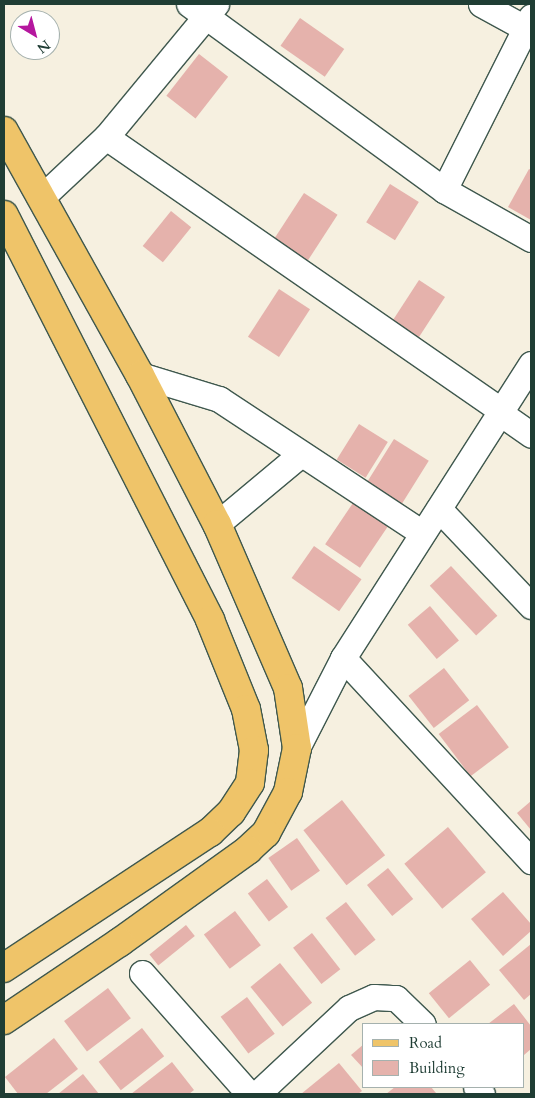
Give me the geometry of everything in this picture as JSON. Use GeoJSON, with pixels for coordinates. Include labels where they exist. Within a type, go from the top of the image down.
{"type":"FeatureCollection","features":[{"type":"Feature","properties":{"kind":"main road"},"geometry":{"type":"LineString","coordinates":[[4,131],[140,375],[217,524],[288,688],[297,748],[288,792],[266,833],[232,862],[4,1020]]}},
{"type":"Feature","properties":{"kind":"main road"},"geometry":{"type":"LineString","coordinates":[[4,215],[210,620],[246,709],[254,750],[250,783],[231,812],[210,832],[4,968]]}},
{"type":"Feature","properties":{"kind":"main road"},"geometry":{"type":"LineString","coordinates":[[34,948],[58,983]]}},
{"type":"Feature","properties":{"kind":"street"},"geometry":{"type":"LineString","coordinates":[[444,190],[528,23],[481,4]]}},
{"type":"Feature","properties":{"kind":"street"},"geometry":{"type":"LineString","coordinates":[[42,197],[106,137],[204,8],[444,190],[531,239]]}},
{"type":"Feature","properties":{"kind":"street"},"geometry":{"type":"LineString","coordinates":[[106,137],[531,435]]}},
{"type":"Feature","properties":{"kind":"street"},"geometry":{"type":"LineString","coordinates":[[297,748],[343,658],[531,364]]}},
{"type":"Feature","properties":{"kind":"street"},"geometry":{"type":"LineString","coordinates":[[140,375],[219,398],[422,533]]}},
{"type":"Feature","properties":{"kind":"street"},"geometry":{"type":"LineString","coordinates":[[217,524],[301,454]]}},
{"type":"Feature","properties":{"kind":"street"},"geometry":{"type":"LineString","coordinates":[[439,509],[531,606]]}},
{"type":"Feature","properties":{"kind":"street"},"geometry":{"type":"LineString","coordinates":[[343,658],[531,861]]}},
{"type":"Feature","properties":{"kind":"street"},"geometry":{"type":"LineString","coordinates":[[142,973],[249,1094]]}},
{"type":"Feature","properties":{"kind":"street"},"geometry":{"type":"LineString","coordinates":[[257,1094],[349,1008],[374,997],[396,998],[422,1023]]}},
{"type":"Feature","properties":{"kind":"building"},"geometry":{"type":"Polygon","coordinates":[[[300,18],[344,49],[325,77],[280,46],[300,18]]]}},
{"type":"Feature","properties":{"kind":"building"},"geometry":{"type":"Polygon","coordinates":[[[199,54],[228,77],[196,119],[166,96],[199,54]]]}},
{"type":"Feature","properties":{"kind":"building"},"geometry":{"type":"Polygon","coordinates":[[[529,169],[531,170],[531,220],[508,207],[529,169]]]}},
{"type":"Feature","properties":{"kind":"building"},"geometry":{"type":"Polygon","coordinates":[[[390,184],[419,202],[395,240],[366,222],[390,184]]]}},
{"type":"Feature","properties":{"kind":"building"},"geometry":{"type":"Polygon","coordinates":[[[304,193],[338,215],[307,263],[273,241],[304,193]]]}},
{"type":"Feature","properties":{"kind":"building"},"geometry":{"type":"Polygon","coordinates":[[[171,211],[191,227],[163,262],[143,246],[171,211]]]}},
{"type":"Feature","properties":{"kind":"building"},"geometry":{"type":"Polygon","coordinates":[[[419,280],[445,297],[417,340],[391,323],[419,280]]]}},
{"type":"Feature","properties":{"kind":"building"},"geometry":{"type":"Polygon","coordinates":[[[279,289],[310,309],[279,357],[248,337],[279,289]]]}},
{"type":"Feature","properties":{"kind":"building"},"geometry":{"type":"Polygon","coordinates":[[[359,424],[388,442],[366,478],[337,460],[359,424]]]}},
{"type":"Feature","properties":{"kind":"building"},"geometry":{"type":"Polygon","coordinates":[[[394,439],[429,461],[399,508],[364,486],[394,439]]]}},
{"type":"Feature","properties":{"kind":"building"},"geometry":{"type":"Polygon","coordinates":[[[357,497],[392,520],[360,568],[325,544],[357,497]]]}},
{"type":"Feature","properties":{"kind":"building"},"geometry":{"type":"Polygon","coordinates":[[[314,546],[362,579],[339,611],[292,578],[314,546]]]}},
{"type":"Feature","properties":{"kind":"building"},"geometry":{"type":"Polygon","coordinates":[[[451,566],[497,616],[476,636],[430,586],[451,566]]]}},
{"type":"Feature","properties":{"kind":"building"},"geometry":{"type":"Polygon","coordinates":[[[430,606],[459,640],[437,659],[408,625],[430,606]]]}},
{"type":"Feature","properties":{"kind":"building"},"geometry":{"type":"Polygon","coordinates":[[[444,668],[469,700],[434,728],[409,696],[444,668]]]}},
{"type":"Feature","properties":{"kind":"building"},"geometry":{"type":"Polygon","coordinates":[[[477,705],[509,747],[471,776],[439,734],[477,705]]]}},
{"type":"Feature","properties":{"kind":"building"},"geometry":{"type":"Polygon","coordinates":[[[342,800],[385,855],[346,885],[303,830],[342,800]]]}},
{"type":"Feature","properties":{"kind":"building"},"geometry":{"type":"Polygon","coordinates":[[[531,801],[531,830],[517,813],[531,801]]]}},
{"type":"Feature","properties":{"kind":"building"},"geometry":{"type":"Polygon","coordinates":[[[448,827],[486,872],[442,909],[404,864],[448,827]]]}},
{"type":"Feature","properties":{"kind":"building"},"geometry":{"type":"Polygon","coordinates":[[[297,838],[320,871],[291,891],[268,858],[297,838]]]}},
{"type":"Feature","properties":{"kind":"building"},"geometry":{"type":"Polygon","coordinates":[[[388,868],[413,899],[392,916],[367,885],[388,868]]]}},
{"type":"Feature","properties":{"kind":"building"},"geometry":{"type":"Polygon","coordinates":[[[267,879],[288,907],[269,921],[248,893],[267,879]]]}},
{"type":"Feature","properties":{"kind":"building"},"geometry":{"type":"Polygon","coordinates":[[[503,892],[531,924],[531,931],[503,956],[471,919],[503,892]]]}},
{"type":"Feature","properties":{"kind":"building"},"geometry":{"type":"Polygon","coordinates":[[[346,902],[376,940],[355,956],[326,918],[346,902]]]}},
{"type":"Feature","properties":{"kind":"building"},"geometry":{"type":"Polygon","coordinates":[[[235,911],[261,945],[230,969],[204,934],[235,911]]]}},
{"type":"Feature","properties":{"kind":"building"},"geometry":{"type":"Polygon","coordinates":[[[186,925],[195,936],[158,965],[149,955],[186,925]]]}},
{"type":"Feature","properties":{"kind":"building"},"geometry":{"type":"Polygon","coordinates":[[[312,933],[340,969],[321,984],[293,948],[312,933]]]}},
{"type":"Feature","properties":{"kind":"building"},"geometry":{"type":"Polygon","coordinates":[[[531,944],[531,994],[524,1000],[499,970],[531,944]]]}},
{"type":"Feature","properties":{"kind":"building"},"geometry":{"type":"Polygon","coordinates":[[[470,960],[490,985],[449,1018],[429,993],[470,960]]]}},
{"type":"Feature","properties":{"kind":"building"},"geometry":{"type":"Polygon","coordinates":[[[280,963],[312,1003],[283,1027],[250,987],[280,963]]]}},
{"type":"Feature","properties":{"kind":"building"},"geometry":{"type":"Polygon","coordinates":[[[108,988],[131,1018],[87,1051],[64,1021],[108,988]]]}},
{"type":"Feature","properties":{"kind":"building"},"geometry":{"type":"Polygon","coordinates":[[[247,997],[275,1034],[248,1054],[221,1017],[247,997]]]}},
{"type":"Feature","properties":{"kind":"building"},"geometry":{"type":"Polygon","coordinates":[[[514,1004],[531,1026],[531,1049],[525,1054],[525,1023],[489,1023],[514,1004]]]}},
{"type":"Feature","properties":{"kind":"building"},"geometry":{"type":"Polygon","coordinates":[[[142,1028],[164,1056],[121,1090],[99,1062],[142,1028]]]}},
{"type":"Feature","properties":{"kind":"building"},"geometry":{"type":"Polygon","coordinates":[[[54,1038],[78,1069],[46,1094],[18,1094],[5,1077],[54,1038]]]}},
{"type":"Feature","properties":{"kind":"building"},"geometry":{"type":"Polygon","coordinates":[[[362,1046],[362,1067],[351,1055],[362,1046]]]}},
{"type":"Feature","properties":{"kind":"building"},"geometry":{"type":"Polygon","coordinates":[[[172,1062],[194,1090],[189,1094],[131,1094],[172,1062]]]}},
{"type":"Feature","properties":{"kind":"building"},"geometry":{"type":"Polygon","coordinates":[[[339,1063],[362,1091],[358,1094],[301,1094],[339,1063]]]}},
{"type":"Feature","properties":{"kind":"building"},"geometry":{"type":"Polygon","coordinates":[[[83,1074],[99,1094],[58,1094],[83,1074]]]}},
{"type":"Feature","properties":{"kind":"building"},"geometry":{"type":"Polygon","coordinates":[[[394,1088],[432,1088],[436,1093],[386,1094],[394,1088]]]}}]}
